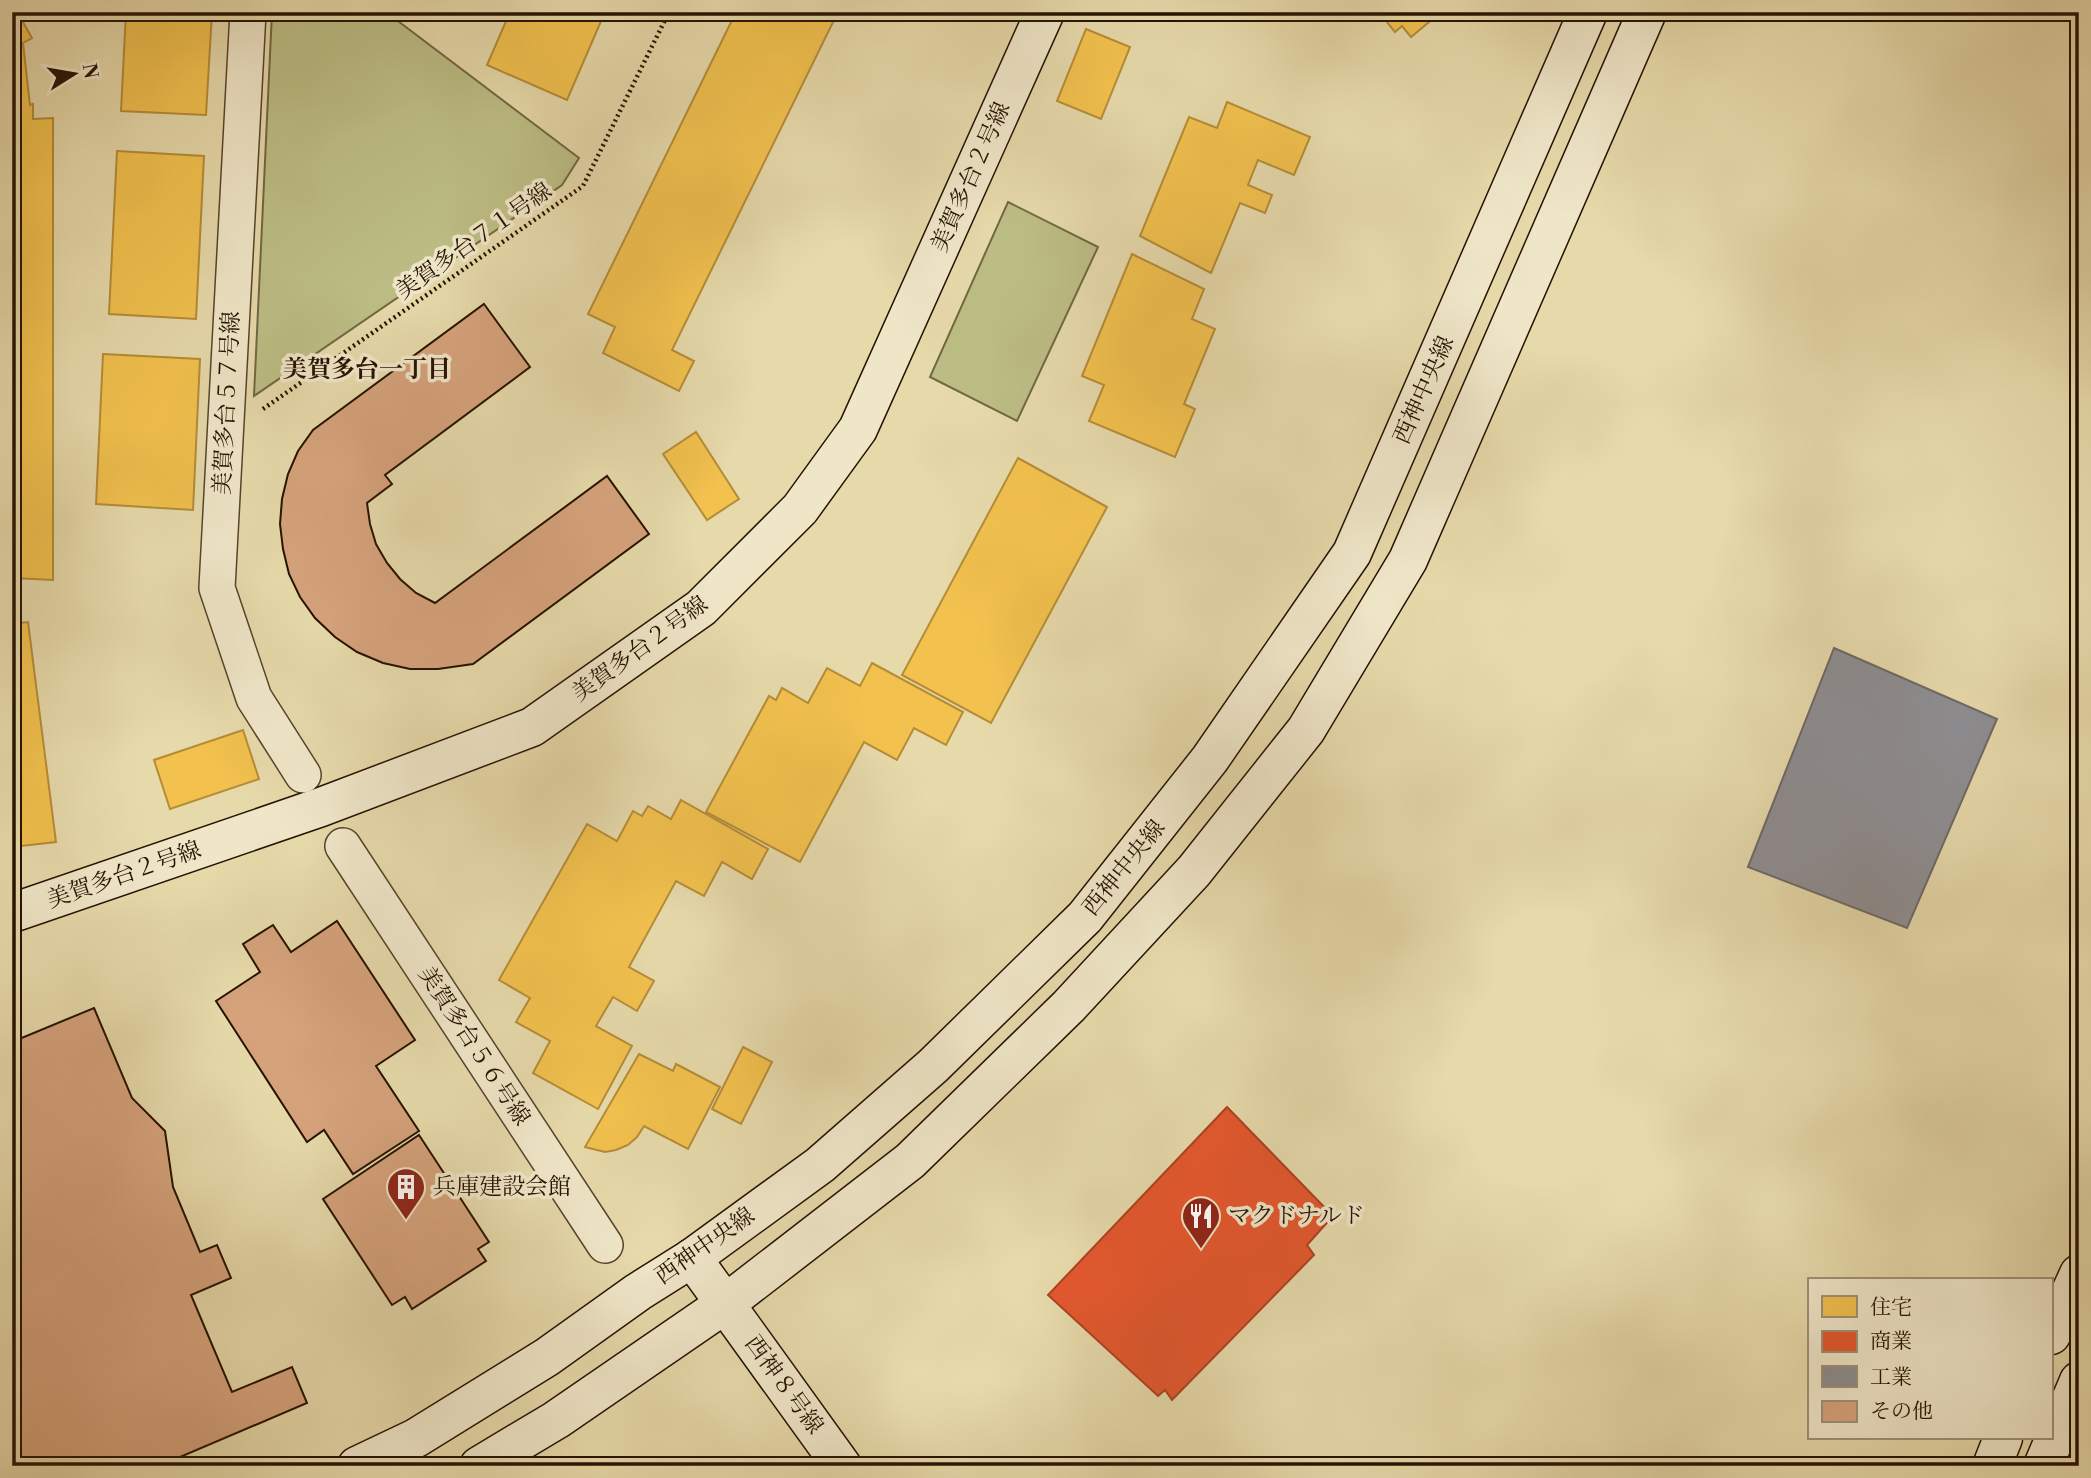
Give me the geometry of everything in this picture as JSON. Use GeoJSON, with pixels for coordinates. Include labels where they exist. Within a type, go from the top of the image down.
{"type":"FeatureCollection","features":[{"type":"Feature","properties":{"kind":"street","name":"美賀多台５７号線"},"geometry":{"type":"LineString","coordinates":[[248,12],[218,588],[254,698],[303,775]]}},
{"type":"Feature","properties":{"kind":"street","name":"美賀多台２号線"},"geometry":{"type":"LineString","coordinates":[[12,913],[321,807],[532,727],[701,607],[800,509],[858,429],[1045,12]]}},
{"type":"Feature","properties":{"kind":"street","name":"西神中央線"},"geometry":{"type":"LineString","coordinates":[[357,1466],[416,1438],[547,1357],[638,1292],[692,1258],[820,1165],[933,1066],[1085,917],[1210,759],[1352,553],[1588,12]]}},
{"type":"Feature","properties":{"kind":"street"},"geometry":{"type":"LineString","coordinates":[[479,1466],[556,1420],[725,1304],[910,1161],[1069,1006],[1194,871],[1306,730],[1408,560],[1647,12]]}},
{"type":"Feature","properties":{"kind":"street","name":"美賀多台５６号線"},"geometry":{"type":"LineString","coordinates":[[343,846],[605,1245]]}},
{"type":"Feature","properties":{"kind":"street","name":"西神８号線"},"geometry":{"type":"LineString","coordinates":[[692,1258],[842,1466]]}},
{"type":"Feature","properties":{"kind":"street"},"geometry":{"type":"LineString","coordinates":[[2052,1333],[2079,1275]]}},
{"type":"Feature","properties":{"kind":"street"},"geometry":{"type":"LineString","coordinates":[[2043,1466],[2079,1381]]}},
{"type":"Feature","properties":{"kind":"street"},"geometry":{"type":"LineString","coordinates":[[1992,1466],[2002,1440]]}},
{"type":"Feature","properties":{"kind":"path","name":"美賀多台７１号線"},"geometry":{"type":"LineString","coordinates":[[226,435],[583,186],[669,12]]}},
{"type":"Feature","properties":{"kind":"green space"},"geometry":{"type":"Polygon","coordinates":[[[272,12],[386,12],[579,158],[562,185],[254,396],[272,12]]]}},
{"type":"Feature","properties":{"kind":"green space"},"geometry":{"type":"Polygon","coordinates":[[[1008,202],[1098,247],[1017,421],[930,377],[1008,202]]]}},
{"type":"Feature","properties":{"kind":"building: 住宅"},"geometry":{"type":"Polygon","coordinates":[[[12,12],[40,12],[23,22],[32,38],[23,43],[30,105],[33,104],[33,119],[53,118],[53,580],[12,578],[12,12]]]}},
{"type":"Feature","properties":{"kind":"building: 住宅"},"geometry":{"type":"Polygon","coordinates":[[[126,12],[212,12],[206,115],[121,111],[126,12]]]}},
{"type":"Feature","properties":{"kind":"building: 住宅"},"geometry":{"type":"Polygon","coordinates":[[[510,12],[605,12],[567,100],[487,65],[510,12]]]}},
{"type":"Feature","properties":{"kind":"building: 住宅"},"geometry":{"type":"Polygon","coordinates":[[[736,12],[838,12],[672,350],[694,361],[679,391],[603,353],[615,327],[588,314],[736,12]]]}},
{"type":"Feature","properties":{"kind":"building: 住宅"},"geometry":{"type":"Polygon","coordinates":[[[1379,12],[1441,12],[1411,37],[1402,26],[1395,32],[1379,12]]]}},
{"type":"Feature","properties":{"kind":"building: 住宅"},"geometry":{"type":"Polygon","coordinates":[[[1086,29],[1130,47],[1101,119],[1057,101],[1086,29]]]}},
{"type":"Feature","properties":{"kind":"building: 住宅"},"geometry":{"type":"Polygon","coordinates":[[[1227,102],[1310,137],[1294,175],[1258,160],[1248,185],[1272,195],[1265,213],[1240,203],[1211,273],[1140,236],[1189,117],[1217,128],[1227,102]]]}},
{"type":"Feature","properties":{"kind":"building: 住宅"},"geometry":{"type":"Polygon","coordinates":[[[117,151],[204,156],[196,319],[109,314],[117,151]]]}},
{"type":"Feature","properties":{"kind":"building: 住宅"},"geometry":{"type":"Polygon","coordinates":[[[1132,254],[1204,289],[1192,319],[1215,329],[1184,404],[1195,409],[1175,457],[1089,421],[1104,385],[1082,376],[1132,254]]]}},
{"type":"Feature","properties":{"kind":"building: 住宅"},"geometry":{"type":"Polygon","coordinates":[[[103,354],[200,359],[193,510],[96,504],[103,354]]]}},
{"type":"Feature","properties":{"kind":"building: 住宅"},"geometry":{"type":"Polygon","coordinates":[[[696,432],[739,499],[707,520],[663,454],[696,432]]]}},
{"type":"Feature","properties":{"kind":"building: 住宅"},"geometry":{"type":"Polygon","coordinates":[[[1018,458],[1107,507],[991,723],[902,675],[1018,458]]]}},
{"type":"Feature","properties":{"kind":"building: 住宅"},"geometry":{"type":"Polygon","coordinates":[[[28,622],[56,842],[12,847],[12,624],[28,622]]]}},
{"type":"Feature","properties":{"kind":"building: 住宅"},"geometry":{"type":"Polygon","coordinates":[[[872,663],[963,712],[946,745],[914,728],[897,760],[864,742],[800,862],[706,812],[769,696],[776,700],[782,688],[808,703],[827,668],[860,686],[872,663]]]}},
{"type":"Feature","properties":{"kind":"building: 住宅"},"geometry":{"type":"Polygon","coordinates":[[[243,730],[259,779],[170,809],[154,760],[243,730]]]}},
{"type":"Feature","properties":{"kind":"building: 住宅"},"geometry":{"type":"Polygon","coordinates":[[[681,800],[768,849],[752,879],[722,862],[704,896],[676,881],[629,967],[654,981],[637,1011],[613,997],[596,1026],[632,1046],[598,1109],[533,1073],[550,1041],[516,1022],[530,998],[499,980],[587,824],[617,841],[633,811],[642,816],[648,806],[671,819],[681,800]]]}},
{"type":"Feature","properties":{"kind":"building: 住宅"},"geometry":{"type":"Polygon","coordinates":[[[743,1047],[772,1062],[741,1124],[712,1109],[743,1047]]]}},
{"type":"Feature","properties":{"kind":"building: 住宅"},"geometry":{"type":"Polygon","coordinates":[[[639,1054],[673,1071],[676,1064],[720,1087],[688,1149],[644,1126],[628,1145],[616,1150],[605,1152],[585,1147],[639,1054]]]}},
{"type":"Feature","properties":{"kind":"building: 商業","name":"マクドナルド"},"geometry":{"type":"Polygon","coordinates":[[[1227,1107],[1333,1216],[1307,1245],[1314,1255],[1172,1400],[1165,1390],[1158,1396],[1048,1295],[1227,1107]]]}},
{"type":"Feature","properties":{"kind":"building: 工業"},"geometry":{"type":"Polygon","coordinates":[[[1834,648],[1997,719],[1907,928],[1748,867],[1834,648]]]}},
{"type":"Feature","properties":{"kind":"building: その他"},"geometry":{"type":"Polygon","coordinates":[[[484,304],[530,367],[385,475],[392,484],[367,503],[376,544],[387,563],[416,593],[435,603],[607,476],[649,534],[473,664],[438,669],[410,669],[383,663],[357,652],[335,637],[315,618],[300,597],[289,574],[280,524],[288,474],[298,451],[313,430],[484,304]]]}},
{"type":"Feature","properties":{"kind":"building: その他"},"geometry":{"type":"Polygon","coordinates":[[[337,921],[415,1040],[376,1066],[419,1131],[353,1174],[324,1130],[307,1142],[216,1001],[260,972],[243,944],[273,925],[291,952],[337,921]]]}},
{"type":"Feature","properties":{"kind":"building: その他"},"geometry":{"type":"Polygon","coordinates":[[[94,1008],[132,1098],[165,1131],[173,1187],[200,1252],[217,1245],[231,1278],[191,1295],[232,1392],[292,1367],[307,1403],[159,1466],[12,1466],[12,1042],[94,1008]]]}},
{"type":"Feature","properties":{"kind":"building: その他","name":"兵庫建設会館"},"geometry":{"type":"Polygon","coordinates":[[[419,1135],[489,1242],[478,1249],[486,1261],[412,1309],[405,1297],[392,1305],[323,1199],[419,1135]]]}},
{"type":"Feature","properties":{"kind":"place","name":"兵庫建設会館"},"geometry":{"type":"Point","coordinates":[406,1221]}},
{"type":"Feature","properties":{"kind":"place","name":"マクドナルド"},"geometry":{"type":"Point","coordinates":[1201,1250]}},
{"type":"Feature","properties":{"kind":"district","name":"美賀多台一丁目"},"geometry":{"type":"Point","coordinates":[367,370]}}]}
